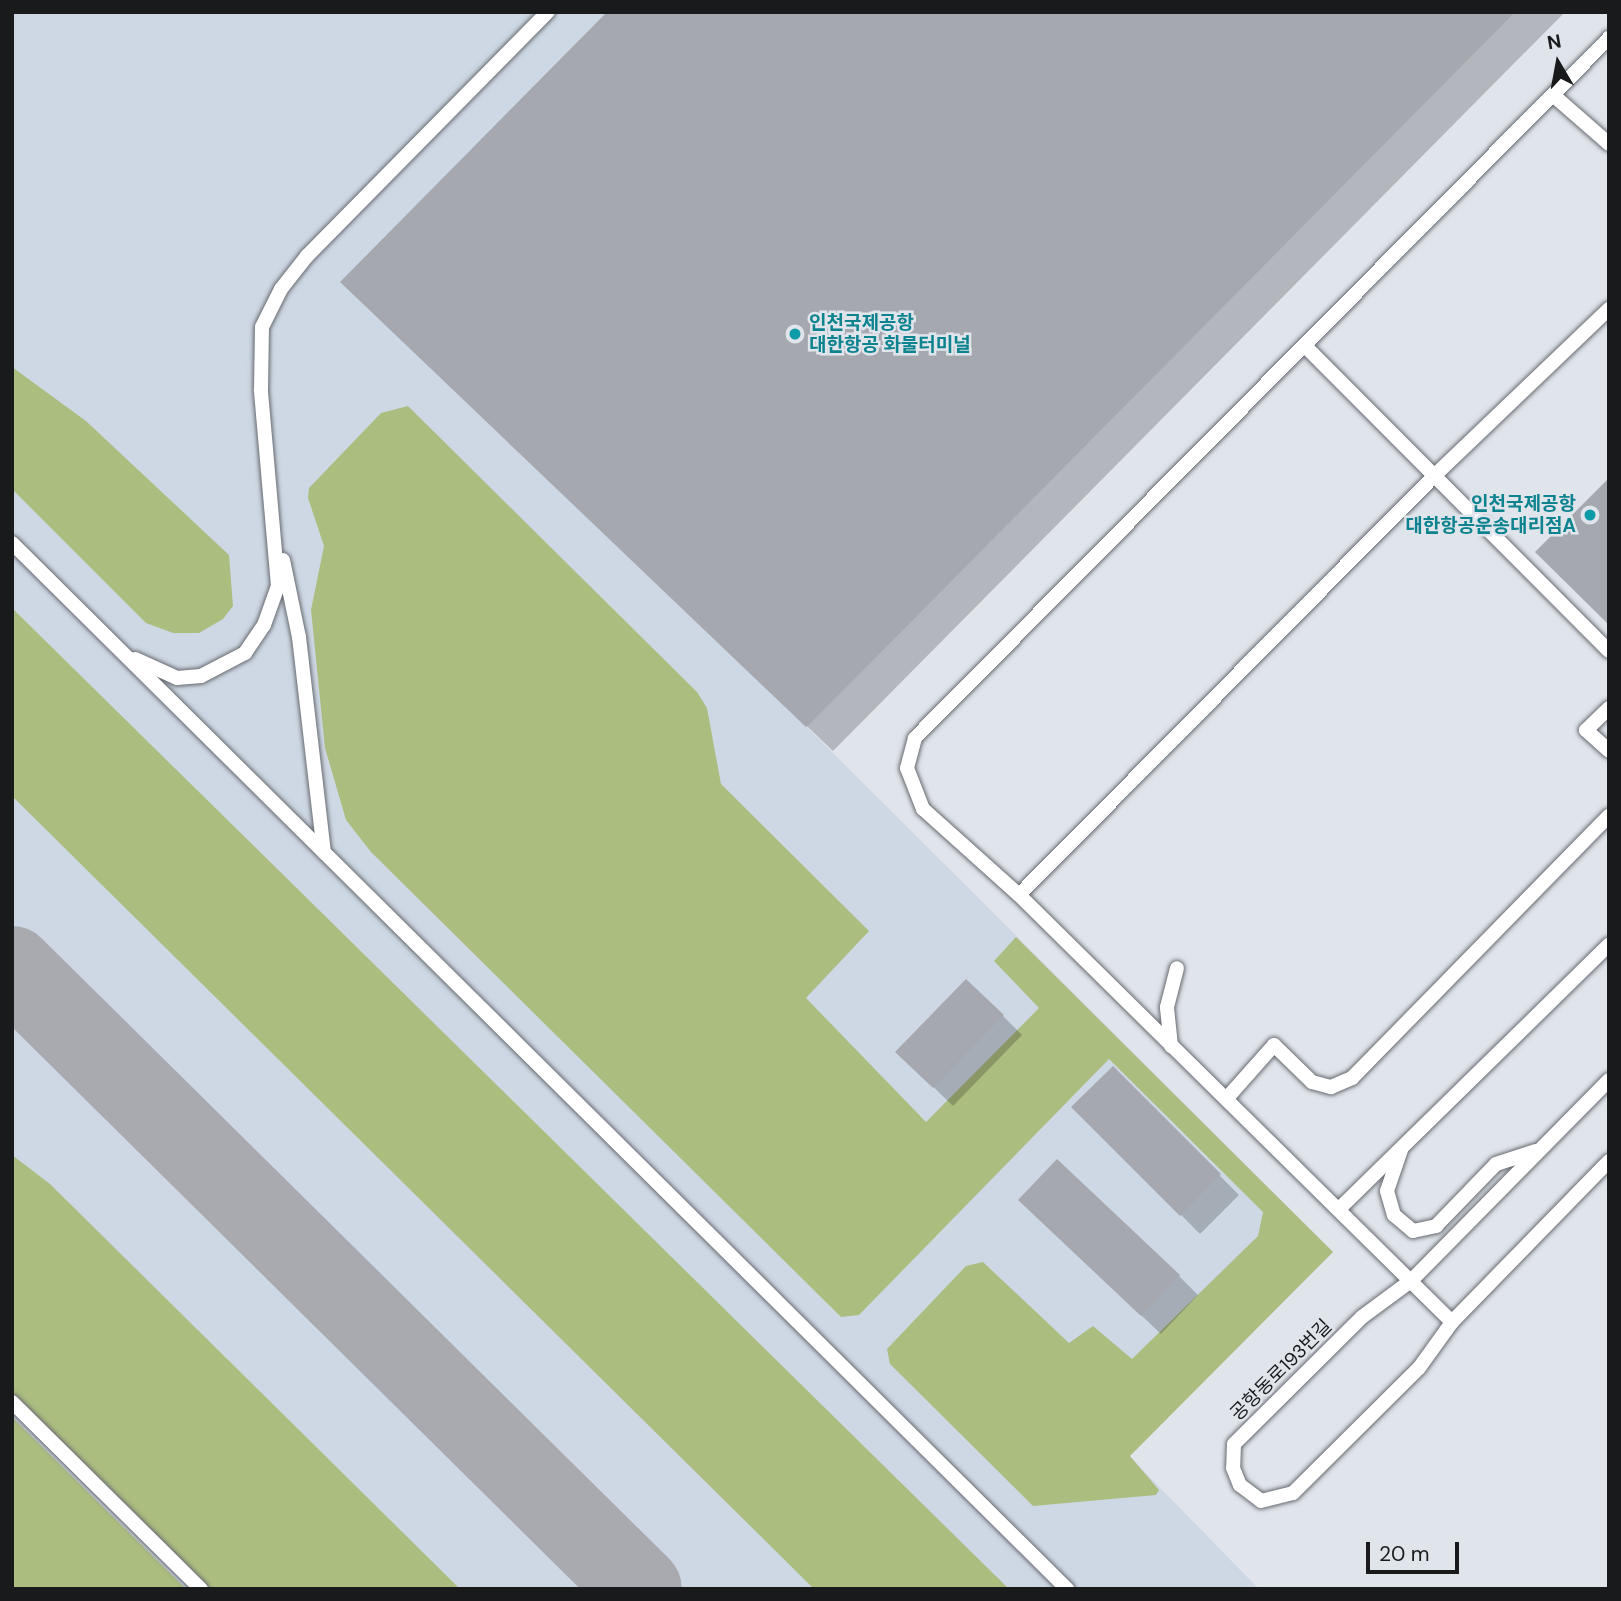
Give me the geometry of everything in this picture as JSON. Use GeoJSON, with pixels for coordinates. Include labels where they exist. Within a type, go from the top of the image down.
{"type":"FeatureCollection","features":[{"type":"Feature","properties":{"kind":"lane"},"geometry":{"type":"LineString","coordinates":[[124,654],[177,678],[201,676],[245,653],[264,625],[278,586],[276,525],[261,355],[262,327],[281,289],[307,256],[548,12]]}},
{"type":"Feature","properties":{"kind":"lane"},"geometry":{"type":"LineString","coordinates":[[1452,1322],[1019,895],[923,809],[907,768],[915,738],[1306,347],[1609,38]]}},
{"type":"Feature","properties":{"kind":"lane"},"geometry":{"type":"LineString","coordinates":[[1553,95],[1609,144]]}},
{"type":"Feature","properties":{"kind":"lane"},"geometry":{"type":"LineString","coordinates":[[1019,895],[1434,475],[1609,309]]}},
{"type":"Feature","properties":{"kind":"lane"},"geometry":{"type":"LineString","coordinates":[[1306,347],[1609,651]]}},
{"type":"Feature","properties":{"kind":"lane"},"geometry":{"type":"LineString","coordinates":[[276,525],[299,637],[324,853]]}},
{"type":"Feature","properties":{"kind":"lane"},"geometry":{"type":"LineString","coordinates":[[12,543],[1067,1589]]}},
{"type":"Feature","properties":{"kind":"lane"},"geometry":{"type":"LineString","coordinates":[[1609,708],[1586,730],[1609,751]]}},
{"type":"Feature","properties":{"kind":"lane"},"geometry":{"type":"LineString","coordinates":[[1227,1098],[1274,1045],[1312,1082],[1342,1085],[1609,816]]}},
{"type":"Feature","properties":{"kind":"lane"},"geometry":{"type":"LineString","coordinates":[[1339,1209],[1609,945]]}},
{"type":"Feature","properties":{"kind":"lane"},"geometry":{"type":"LineString","coordinates":[[1171,1046],[1167,1007],[1177,968]]}},
{"type":"Feature","properties":{"kind":"lane","name":"공항동로193번길"},"geometry":{"type":"LineString","coordinates":[[1609,1080],[1412,1280],[1362,1317],[1234,1444],[1233,1468],[1240,1485],[1261,1501],[1293,1493],[1419,1368],[1452,1322],[1609,1161]]}},
{"type":"Feature","properties":{"kind":"lane"},"geometry":{"type":"LineString","coordinates":[[1403,1146],[1387,1191],[1394,1215],[1413,1231],[1436,1226],[1496,1164],[1541,1149]]}},
{"type":"Feature","properties":{"kind":"lane"},"geometry":{"type":"LineString","coordinates":[[12,1402],[201,1589]]}},
{"type":"Feature","properties":{"kind":"shaded area"},"geometry":{"type":"Polygon","coordinates":[[[12,12],[1515,12],[807,727],[1333,1252],[1129,1456],[1259,1589],[12,1589],[12,12]]]}},
{"type":"Feature","properties":{"kind":"green space"},"geometry":{"type":"Polygon","coordinates":[[[12,367],[86,421],[229,555],[233,606],[223,619],[199,633],[173,633],[146,623],[12,489],[12,367]]]}},
{"type":"Feature","properties":{"kind":"green space"},"geometry":{"type":"Polygon","coordinates":[[[408,406],[697,692],[707,708],[721,784],[869,931],[806,998],[926,1122],[1039,1008],[994,961],[1016,937],[1333,1252],[1130,1456],[1159,1490],[1156,1495],[1033,1506],[890,1364],[887,1349],[966,1266],[983,1262],[1069,1343],[1093,1326],[1132,1359],[1258,1236],[1263,1212],[1109,1059],[859,1315],[841,1317],[371,852],[346,820],[325,748],[311,610],[324,546],[308,498],[309,488],[381,413],[408,406]]]}},
{"type":"Feature","properties":{"kind":"green space"},"geometry":{"type":"Polygon","coordinates":[[[12,608],[1009,1589],[814,1589],[12,796],[12,608]]]}},
{"type":"Feature","properties":{"kind":"green space"},"geometry":{"type":"Polygon","coordinates":[[[12,1155],[50,1184],[460,1589],[208,1589],[12,1395],[12,1155]]]}},
{"type":"Feature","properties":{"kind":"green space"},"geometry":{"type":"Polygon","coordinates":[[[12,1417],[186,1589],[12,1589],[12,1417]]]}},
{"type":"Feature","properties":{"kind":"building","name":"인천국제공항 대한항공 화물터미널"},"geometry":{"type":"Polygon","coordinates":[[[607,12],[1515,12],[806,727],[340,282],[607,12]]]}},
{"type":"Feature","properties":{"kind":"building","name":"인천국제공항 대한항공운송대리점A"},"geometry":{"type":"Polygon","coordinates":[[[1609,478],[1609,625],[1535,552],[1609,478]]]}},
{"type":"Feature","properties":{"kind":"building"},"geometry":{"type":"Polygon","coordinates":[[[966,979],[1004,1015],[933,1088],[895,1052],[966,979]]]}},
{"type":"Feature","properties":{"kind":"building"},"geometry":{"type":"Polygon","coordinates":[[[1113,1066],[1221,1174],[1180,1216],[1071,1107],[1113,1066]]]}},
{"type":"Feature","properties":{"kind":"building"},"geometry":{"type":"Polygon","coordinates":[[[1057,1159],[1180,1275],[1141,1316],[1018,1200],[1057,1159]]]}},
{"type":"Feature","properties":{"kind":"taxiway"},"geometry":{"type":"LineString","coordinates":[[12,968],[640,1589]]}},
{"type":"Feature","properties":{"kind":"place","name":"인천국제공항 대한항공 화물터미널"},"geometry":{"type":"Point","coordinates":[795,334]}},
{"type":"Feature","properties":{"kind":"place","name":"인천국제공항 대한항공운송대리점A"},"geometry":{"type":"Point","coordinates":[1590,515]}}]}
